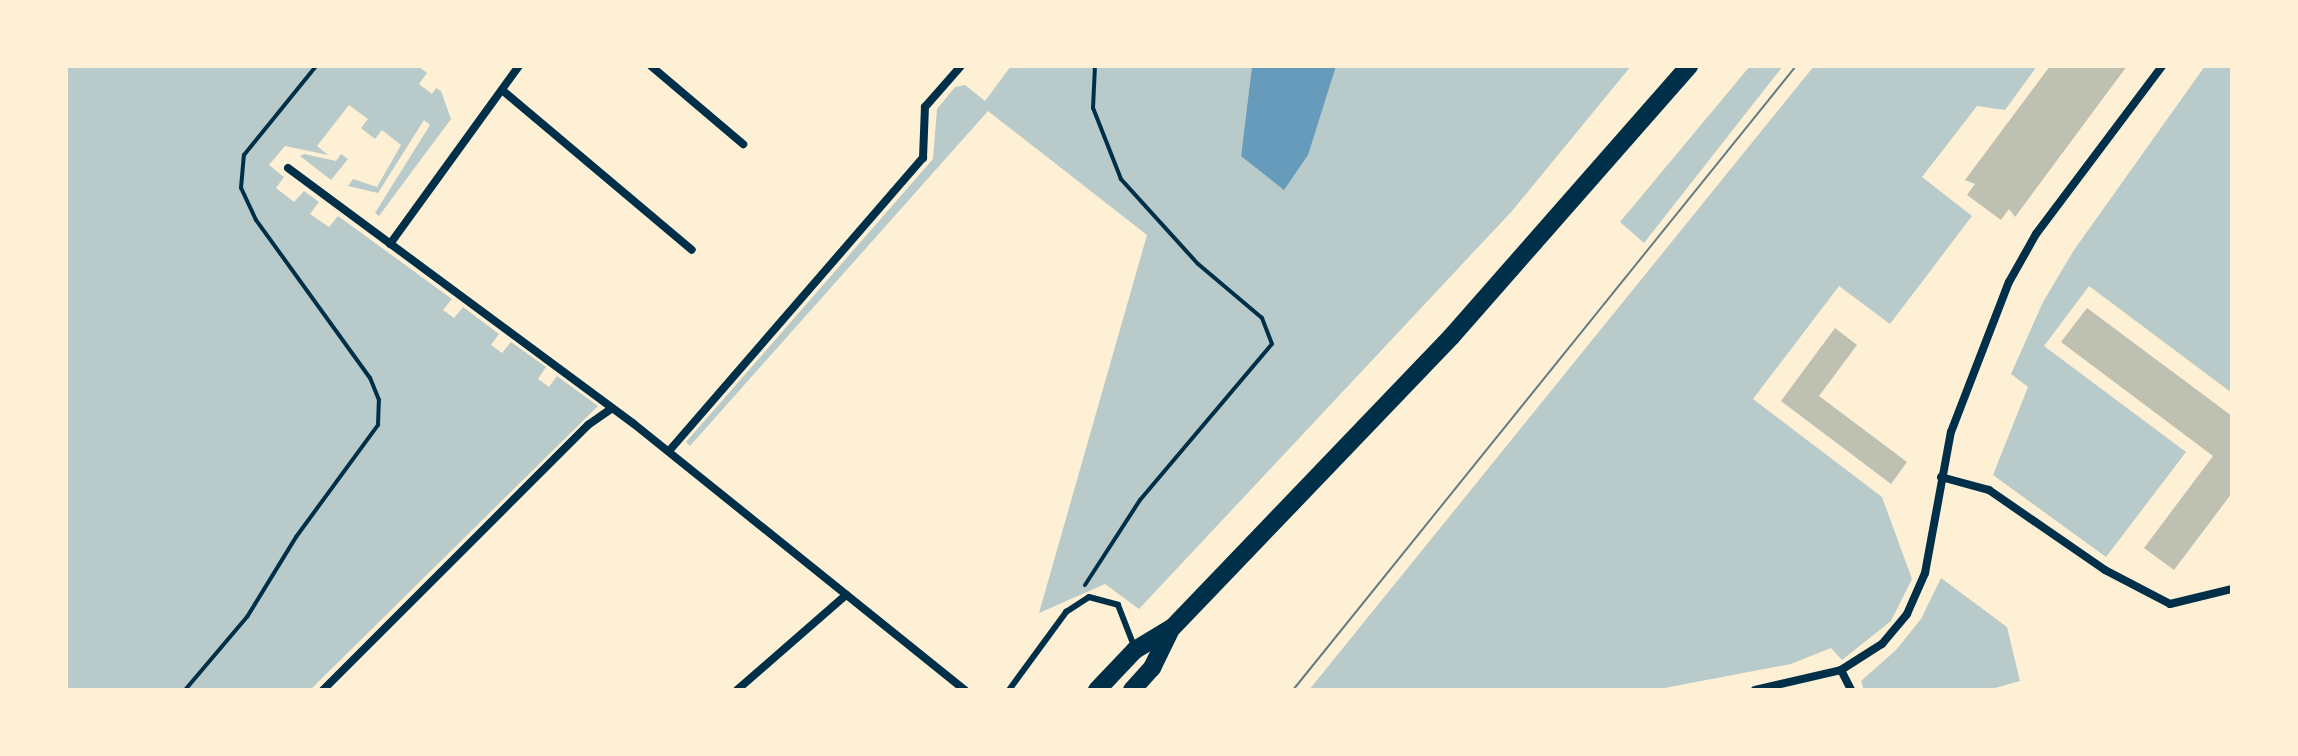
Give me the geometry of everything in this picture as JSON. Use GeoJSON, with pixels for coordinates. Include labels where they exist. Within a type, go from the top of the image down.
{"type":"FeatureCollection","features":[{"type":"Feature","properties":{"kind":"main road"},"geometry":{"type":"LineString","coordinates":[[1097,690],[1135,650],[1173,627],[1515,268],[1689,66]]}},
{"type":"Feature","properties":{"kind":"main road"},"geometry":{"type":"LineString","coordinates":[[1132,690],[1152,668],[1173,627]]}},
{"type":"Feature","properties":{"kind":"street"},"geometry":{"type":"LineString","coordinates":[[390,244],[519,66]]}},
{"type":"Feature","properties":{"kind":"street"},"geometry":{"type":"LineString","coordinates":[[651,66],[743,144]]}},
{"type":"Feature","properties":{"kind":"street"},"geometry":{"type":"LineString","coordinates":[[669,451],[923,158],[925,107],[961,66]]}},
{"type":"Feature","properties":{"kind":"street"},"geometry":{"type":"LineString","coordinates":[[1755,690],[1841,670],[1890,636],[1915,600],[1925,573],[1953,426],[2009,282],[2036,234],[2162,66]]}},
{"type":"Feature","properties":{"kind":"street"},"geometry":{"type":"LineString","coordinates":[[502,90],[692,250]]}},
{"type":"Feature","properties":{"kind":"street"},"geometry":{"type":"LineString","coordinates":[[288,168],[669,451],[965,690]]}},
{"type":"Feature","properties":{"kind":"street"},"geometry":{"type":"LineString","coordinates":[[323,690],[588,425],[612,408]]}},
{"type":"Feature","properties":{"kind":"street"},"geometry":{"type":"LineString","coordinates":[[1941,477],[1989,490],[2105,570],[2170,604],[2232,589]]}},
{"type":"Feature","properties":{"kind":"street"},"geometry":{"type":"LineString","coordinates":[[737,690],[846,595]]}},
{"type":"Feature","properties":{"kind":"street"},"geometry":{"type":"LineString","coordinates":[[1841,670],[1851,690]]}},
{"type":"Feature","properties":{"kind":"lane"},"geometry":{"type":"LineString","coordinates":[[1009,690],[1079,602],[1100,597],[1118,605],[1135,650]]}},
{"type":"Feature","properties":{"kind":"path"},"geometry":{"type":"LineString","coordinates":[[185,690],[240,626],[296,537],[350,471],[378,425],[379,400],[370,378],[256,220],[241,188],[244,155],[316,66]]}},
{"type":"Feature","properties":{"kind":"path"},"geometry":{"type":"LineString","coordinates":[[1079,602],[1106,549],[1140,500],[1272,344],[1262,318],[1198,264],[1121,179],[1093,108],[1095,66]]}},
{"type":"Feature","properties":{"kind":"shaded area"},"geometry":{"type":"Polygon","coordinates":[[[66,66],[418,66],[427,73],[419,84],[432,94],[436,88],[441,91],[451,119],[379,216],[375,213],[430,125],[424,120],[378,193],[348,186],[353,179],[377,187],[401,145],[382,130],[375,139],[361,128],[368,119],[349,105],[317,146],[328,155],[285,146],[269,165],[284,177],[276,188],[294,202],[304,191],[319,202],[310,214],[329,227],[338,216],[452,299],[443,310],[454,318],[463,307],[499,334],[491,345],[502,353],[511,342],[546,367],[538,379],[549,387],[557,376],[598,406],[310,690],[66,690],[66,66]]]}},
{"type":"Feature","properties":{"kind":"shaded area"},"geometry":{"type":"Polygon","coordinates":[[[1011,66],[1252,66],[1241,156],[1336,66],[1631,66],[1512,211],[1139,609],[1105,584],[1039,613],[1147,235],[988,111],[690,446],[686,442],[933,159],[937,109],[955,87],[965,85],[985,101],[1011,66]]]}},
{"type":"Feature","properties":{"kind":"shaded area"},"geometry":{"type":"Polygon","coordinates":[[[1750,66],[1783,66],[1644,243],[1620,222],[1750,66]]]}},
{"type":"Feature","properties":{"kind":"shaded area"},"geometry":{"type":"Polygon","coordinates":[[[1814,66],[2037,66],[2005,110],[1977,106],[1922,177],[1972,216],[1890,324],[1839,286],[1753,399],[1882,497],[1912,579],[1891,621],[1842,660],[1831,648],[1791,664],[1654,690],[1309,690],[1814,66]]]}},
{"type":"Feature","properties":{"kind":"shaded area"},"geometry":{"type":"Polygon","coordinates":[[[2205,66],[2232,66],[2232,393],[2089,286],[2044,346],[2186,452],[2106,557],[1993,475],[2028,387],[2011,374],[2043,302],[2074,250],[2205,66]]]}},
{"type":"Feature","properties":{"kind":"shaded area"},"geometry":{"type":"Polygon","coordinates":[[[304,154],[336,161],[341,154],[348,159],[331,180],[300,156],[304,154]]]}},
{"type":"Feature","properties":{"kind":"shaded area"},"geometry":{"type":"Polygon","coordinates":[[[1941,578],[2007,627],[2020,681],[1988,690],[1864,690],[1861,681],[1896,650],[1921,619],[1941,578]]]}},
{"type":"Feature","properties":{"kind":"water"},"geometry":{"type":"Polygon","coordinates":[[[1252,66],[1336,66],[1308,155],[1284,190],[1241,156],[1252,66]]]}},
{"type":"Feature","properties":{"kind":"building"},"geometry":{"type":"Polygon","coordinates":[[[2050,66],[2127,66],[2015,217],[2009,209],[2001,220],[1967,195],[1975,184],[1965,180],[2050,66]]]}},
{"type":"Feature","properties":{"kind":"building"},"geometry":{"type":"Polygon","coordinates":[[[2087,308],[2232,416],[2232,493],[2174,570],[2144,548],[2213,456],[2061,342],[2087,308]]]}},
{"type":"Feature","properties":{"kind":"building"},"geometry":{"type":"Polygon","coordinates":[[[1835,328],[1857,345],[1819,396],[1907,462],[1891,484],[1781,401],[1835,328]]]}},
{"type":"Feature","properties":{"kind":"tram line"},"geometry":{"type":"LineString","coordinates":[[1293,690],[1796,66]]}}]}
